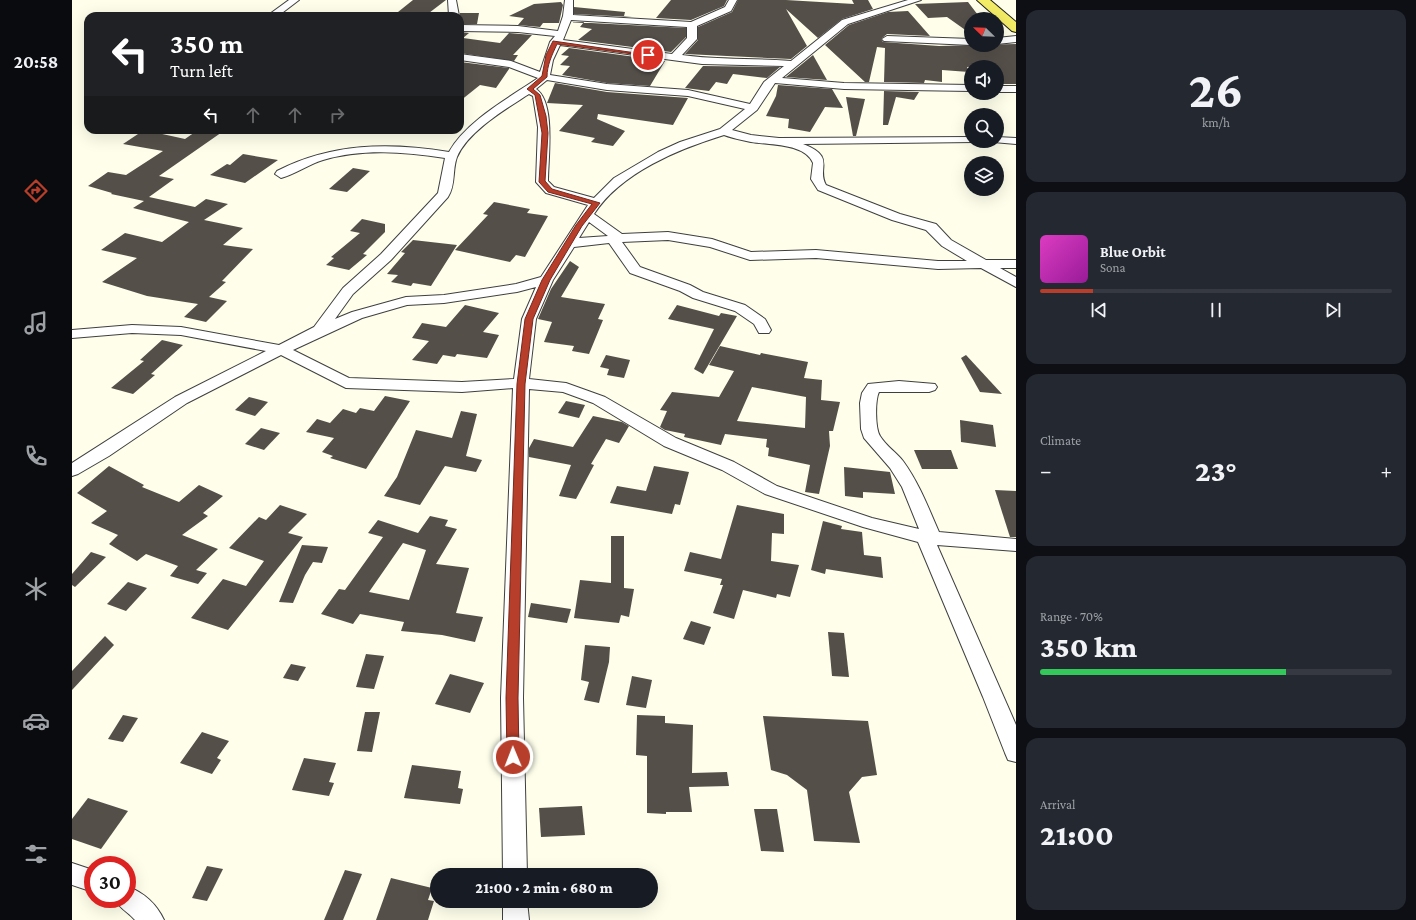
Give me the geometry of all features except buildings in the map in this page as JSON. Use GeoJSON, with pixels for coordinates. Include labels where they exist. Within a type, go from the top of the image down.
{"type":"FeatureCollection","features":[{"type":"Feature","properties":{"kind":"main road"},"geometry":{"type":"LineString","coordinates":[[983,0],[1016,28]]}},
{"type":"Feature","properties":{"kind":"street"},"geometry":{"type":"LineString","coordinates":[[278,12],[295,0]]}},
{"type":"Feature","properties":{"kind":"street"},"geometry":{"type":"LineString","coordinates":[[452,0],[454,12]]}},
{"type":"Feature","properties":{"kind":"street"},"geometry":{"type":"LineString","coordinates":[[545,77],[544,69],[549,55],[568,16],[569,0],[559,0]]}},
{"type":"Feature","properties":{"kind":"street"},"geometry":{"type":"LineString","coordinates":[[568,16],[692,26],[728,9],[733,0]]}},
{"type":"Feature","properties":{"kind":"street"},"geometry":{"type":"LineString","coordinates":[[515,868],[512,698],[521,384],[529,319],[546,280],[592,208],[618,181],[662,154],[684,144],[724,130],[753,108],[768,84],[845,22],[917,0]]}},
{"type":"Feature","properties":{"kind":"street"},"geometry":{"type":"LineString","coordinates":[[674,58],[692,39],[692,26]]}},
{"type":"Feature","properties":{"kind":"street"},"geometry":{"type":"LineString","coordinates":[[464,28],[518,29],[558,38],[674,58],[702,61],[751,61],[794,64]]}},
{"type":"Feature","properties":{"kind":"street"},"geometry":{"type":"LineString","coordinates":[[887,39],[964,42]]}},
{"type":"Feature","properties":{"kind":"street"},"geometry":{"type":"LineString","coordinates":[[1004,40],[1016,39]]}},
{"type":"Feature","properties":{"kind":"street"},"geometry":{"type":"LineString","coordinates":[[464,58],[512,64],[545,77],[607,87],[688,93],[753,108]]}},
{"type":"Feature","properties":{"kind":"street"},"geometry":{"type":"LineString","coordinates":[[318,331],[348,291],[362,276],[386,257],[401,238],[437,204],[444,194],[448,183],[452,156],[466,137],[482,123],[545,77]]}},
{"type":"Feature","properties":{"kind":"street"},"geometry":{"type":"LineString","coordinates":[[773,80],[844,86],[964,88]]}},
{"type":"Feature","properties":{"kind":"street"},"geometry":{"type":"LineString","coordinates":[[529,89],[538,95],[543,116],[545,133],[542,182],[550,190],[592,208],[616,239],[630,265],[635,270],[685,288],[698,295],[740,308],[760,322],[764,330]]}},
{"type":"Feature","properties":{"kind":"street"},"geometry":{"type":"LineString","coordinates":[[1004,89],[1016,89]]}},
{"type":"Feature","properties":{"kind":"street"},"geometry":{"type":"LineString","coordinates":[[724,130],[736,136],[752,139],[964,140]]}},
{"type":"Feature","properties":{"kind":"street"},"geometry":{"type":"LineString","coordinates":[[779,140],[810,152],[819,164],[817,179],[822,187],[896,218],[931,227],[941,240],[1016,283]]}},
{"type":"Feature","properties":{"kind":"street"},"geometry":{"type":"LineString","coordinates":[[1004,140],[1016,140]]}},
{"type":"Feature","properties":{"kind":"street"},"geometry":{"type":"LineString","coordinates":[[281,174],[322,156],[357,151],[401,150],[452,156]]}},
{"type":"Feature","properties":{"kind":"street"},"geometry":{"type":"LineString","coordinates":[[569,243],[658,235],[712,243],[750,256],[816,254],[938,265],[1016,264]]}},
{"type":"Feature","properties":{"kind":"street"},"geometry":{"type":"LineString","coordinates":[[72,470],[103,452],[182,400],[318,331],[357,315],[406,301],[444,299],[517,288],[546,280]]}},
{"type":"Feature","properties":{"kind":"street"},"geometry":{"type":"LineString","coordinates":[[72,334],[132,329],[180,331],[282,350],[346,383],[462,387],[521,384],[566,388],[582,393],[619,411],[639,425],[670,442],[728,466],[771,490],[833,512],[928,538],[1016,545]]}},
{"type":"Feature","properties":{"kind":"street"},"geometry":{"type":"LineString","coordinates":[[929,387],[874,387],[870,393],[868,403],[869,429],[872,438],[896,464],[911,487],[928,538],[1016,753]]}},
{"type":"Feature","properties":{"kind":"street"},"geometry":{"type":"LineString","coordinates":[[72,874],[84,878]]}},
{"type":"Feature","properties":{"kind":"street"},"geometry":{"type":"LineString","coordinates":[[136,903],[151,920]]}},
{"type":"Feature","properties":{"kind":"street"},"geometry":{"type":"LineString","coordinates":[[515,908],[516,920]]}},
{"type":"Feature","properties":{"kind":"route"},"geometry":{"type":"LineString","coordinates":[[513,757],[512,698],[521,384],[529,319],[546,280],[579,225],[596,203],[550,190],[542,182],[545,133],[543,116],[538,95],[529,89],[545,77],[544,69],[555,42],[648,55]]}}]}
